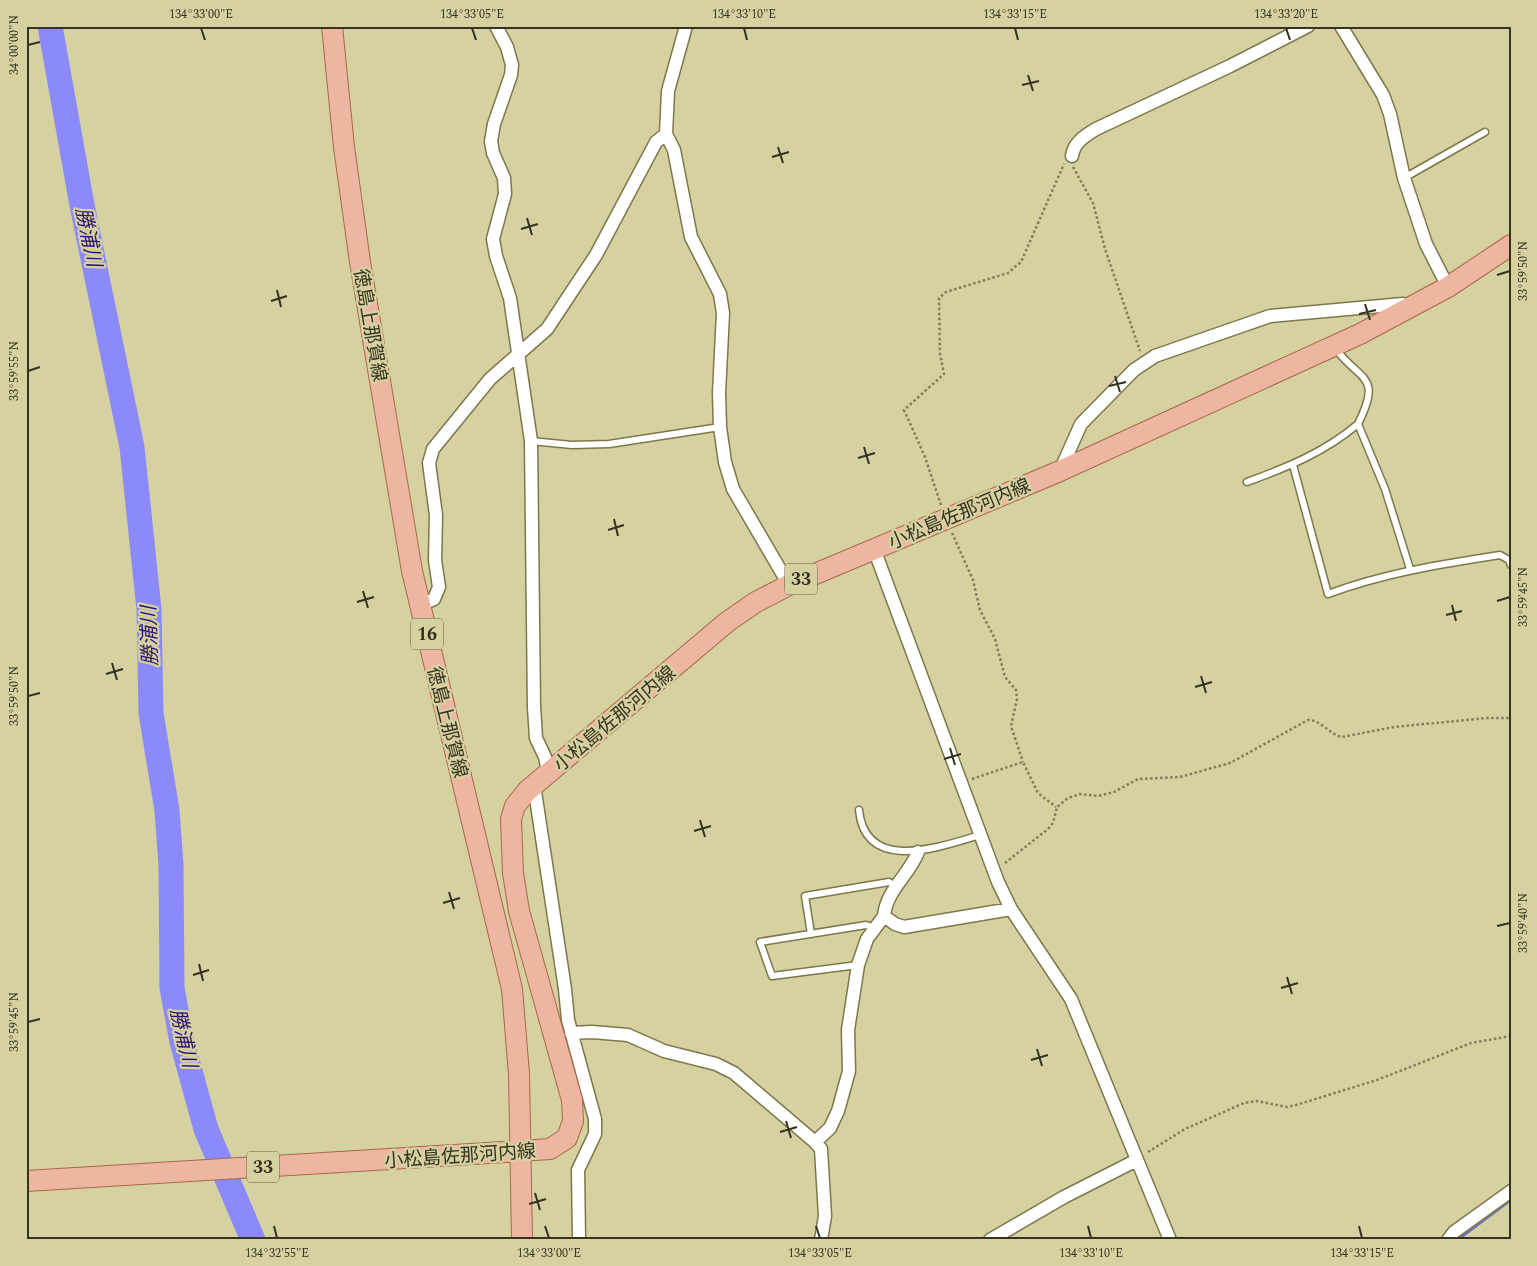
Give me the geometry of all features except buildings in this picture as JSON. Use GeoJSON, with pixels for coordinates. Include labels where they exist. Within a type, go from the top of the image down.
{"type":"FeatureCollection","features":[{"type":"Feature","properties":{"kind":"main road","name":"徳島上那賀線"},"geometry":{"type":"LineString","coordinates":[[332,26],[347,166],[360,262],[412,571],[512,989],[518,1047],[522,1240]]}},
{"type":"Feature","properties":{"kind":"main road","name":"小松島佐那河内線"},"geometry":{"type":"LineString","coordinates":[[30,1181],[520,1151],[550,1148],[567,1138],[573,1121],[572,1100],[519,911],[513,873],[511,820],[515,806],[541,779],[727,622],[756,602],[788,585],[946,517],[1060,471],[1334,346],[1448,287],[1511,245]]}},
{"type":"Feature","properties":{"kind":"street"},"geometry":{"type":"LineString","coordinates":[[496,26],[507,47],[512,65],[512,75],[494,124],[492,141],[493,153],[504,178],[504,194],[493,239],[496,256],[510,298],[531,441],[536,738],[545,757],[541,779],[571,1033],[594,1119],[595,1134],[578,1170],[579,1240]]}},
{"type":"Feature","properties":{"kind":"street"},"geometry":{"type":"LineString","coordinates":[[686,26],[668,91],[666,134],[674,150],[691,237],[720,294],[723,313],[719,393],[720,427],[725,462],[733,489],[788,585]]}},
{"type":"Feature","properties":{"kind":"street"},"geometry":{"type":"LineString","coordinates":[[1072,156],[1073,148],[1080,139],[1096,129],[1221,71],[1308,26]]}},
{"type":"Feature","properties":{"kind":"street"},"geometry":{"type":"LineString","coordinates":[[1341,26],[1383,95],[1390,114],[1404,178],[1426,244],[1448,287]]}},
{"type":"Feature","properties":{"kind":"street"},"geometry":{"type":"LineString","coordinates":[[420,605],[434,598],[440,586],[435,560],[436,515],[430,469],[433,449],[490,379],[547,329],[596,255],[656,142],[666,134]]}},
{"type":"Feature","properties":{"kind":"street"},"geometry":{"type":"LineString","coordinates":[[1060,471],[1081,424],[1144,362],[1155,356],[1270,316],[1403,304],[1411,307]]}},
{"type":"Feature","properties":{"kind":"street"},"geometry":{"type":"LineString","coordinates":[[874,549],[998,882],[1011,909],[1070,999],[1170,1240]]}},
{"type":"Feature","properties":{"kind":"street"},"geometry":{"type":"LineString","coordinates":[[815,1142],[830,1128],[838,1111],[849,1071],[848,1030],[858,965],[867,939],[884,916],[885,908],[896,886],[914,863],[918,852]]}},
{"type":"Feature","properties":{"kind":"street"},"geometry":{"type":"LineString","coordinates":[[884,916],[895,924],[904,927],[1011,909]]}},
{"type":"Feature","properties":{"kind":"street"},"geometry":{"type":"LineString","coordinates":[[571,1033],[592,1032],[628,1035],[664,1051],[716,1064],[734,1073],[821,1149],[825,1216],[821,1240]]}},
{"type":"Feature","properties":{"kind":"street"},"geometry":{"type":"LineString","coordinates":[[990,1240],[1064,1197],[1137,1160]]}},
{"type":"Feature","properties":{"kind":"street"},"geometry":{"type":"LineString","coordinates":[[1448,1240],[1454,1232],[1511,1191]]}},
{"type":"Feature","properties":{"kind":"lane"},"geometry":{"type":"LineString","coordinates":[[1404,178],[1485,132]]}},
{"type":"Feature","properties":{"kind":"lane"},"geometry":{"type":"LineString","coordinates":[[1247,482],[1293,465],[1322,451],[1358,424],[1367,407],[1370,392],[1367,380],[1334,346]]}},
{"type":"Feature","properties":{"kind":"lane"},"geometry":{"type":"LineString","coordinates":[[1358,424],[1385,489],[1410,569]]}},
{"type":"Feature","properties":{"kind":"lane"},"geometry":{"type":"LineString","coordinates":[[531,441],[572,445],[609,444],[720,427]]}},
{"type":"Feature","properties":{"kind":"lane"},"geometry":{"type":"LineString","coordinates":[[1293,465],[1328,594],[1356,583],[1410,569],[1500,554],[1509,560],[1511,565]]}},
{"type":"Feature","properties":{"kind":"lane"},"geometry":{"type":"LineString","coordinates":[[859,810],[863,831],[874,844],[918,852],[980,835]]}},
{"type":"Feature","properties":{"kind":"lane"},"geometry":{"type":"LineString","coordinates":[[810,934],[805,896],[889,882],[896,886]]}},
{"type":"Feature","properties":{"kind":"lane"},"geometry":{"type":"LineString","coordinates":[[858,965],[772,976],[760,942],[866,925],[875,928]]}},
{"type":"Feature","properties":{"kind":"path"},"geometry":{"type":"LineString","coordinates":[[1057,807],[1038,794],[1023,762],[1011,726],[1017,699],[1016,690],[1005,677],[995,639],[980,610],[973,580],[934,490],[925,456],[904,410],[944,374],[940,354],[939,298],[946,292],[1008,273],[1021,262],[1065,160],[1072,156],[1074,171],[1086,188],[1092,202],[1132,334],[1144,362]]}},
{"type":"Feature","properties":{"kind":"path"},"geometry":{"type":"LineString","coordinates":[[998,882],[1008,859],[1048,829],[1053,823],[1057,807],[1068,798],[1080,794],[1098,796],[1114,792],[1138,779],[1180,777],[1230,763],[1308,720],[1314,720],[1334,735],[1342,737],[1404,726],[1487,718],[1511,718]]}},
{"type":"Feature","properties":{"kind":"path"},"geometry":{"type":"LineString","coordinates":[[961,783],[1023,762]]}},
{"type":"Feature","properties":{"kind":"path"},"geometry":{"type":"LineString","coordinates":[[1137,1160],[1185,1129],[1244,1103],[1257,1101],[1287,1107],[1296,1105],[1376,1080],[1477,1041],[1511,1036]]}},
{"type":"Feature","properties":{"kind":"waterway","name":"勝浦川"},"geometry":{"type":"LineString","coordinates":[[50,26],[82,205],[132,447],[149,609],[151,713],[167,810],[171,865],[172,988],[182,1042],[206,1129],[253,1240]]}},
{"type":"Feature","properties":{"kind":"waterway"},"geometry":{"type":"LineString","coordinates":[[1456,1240],[1508,1201]]}}]}
